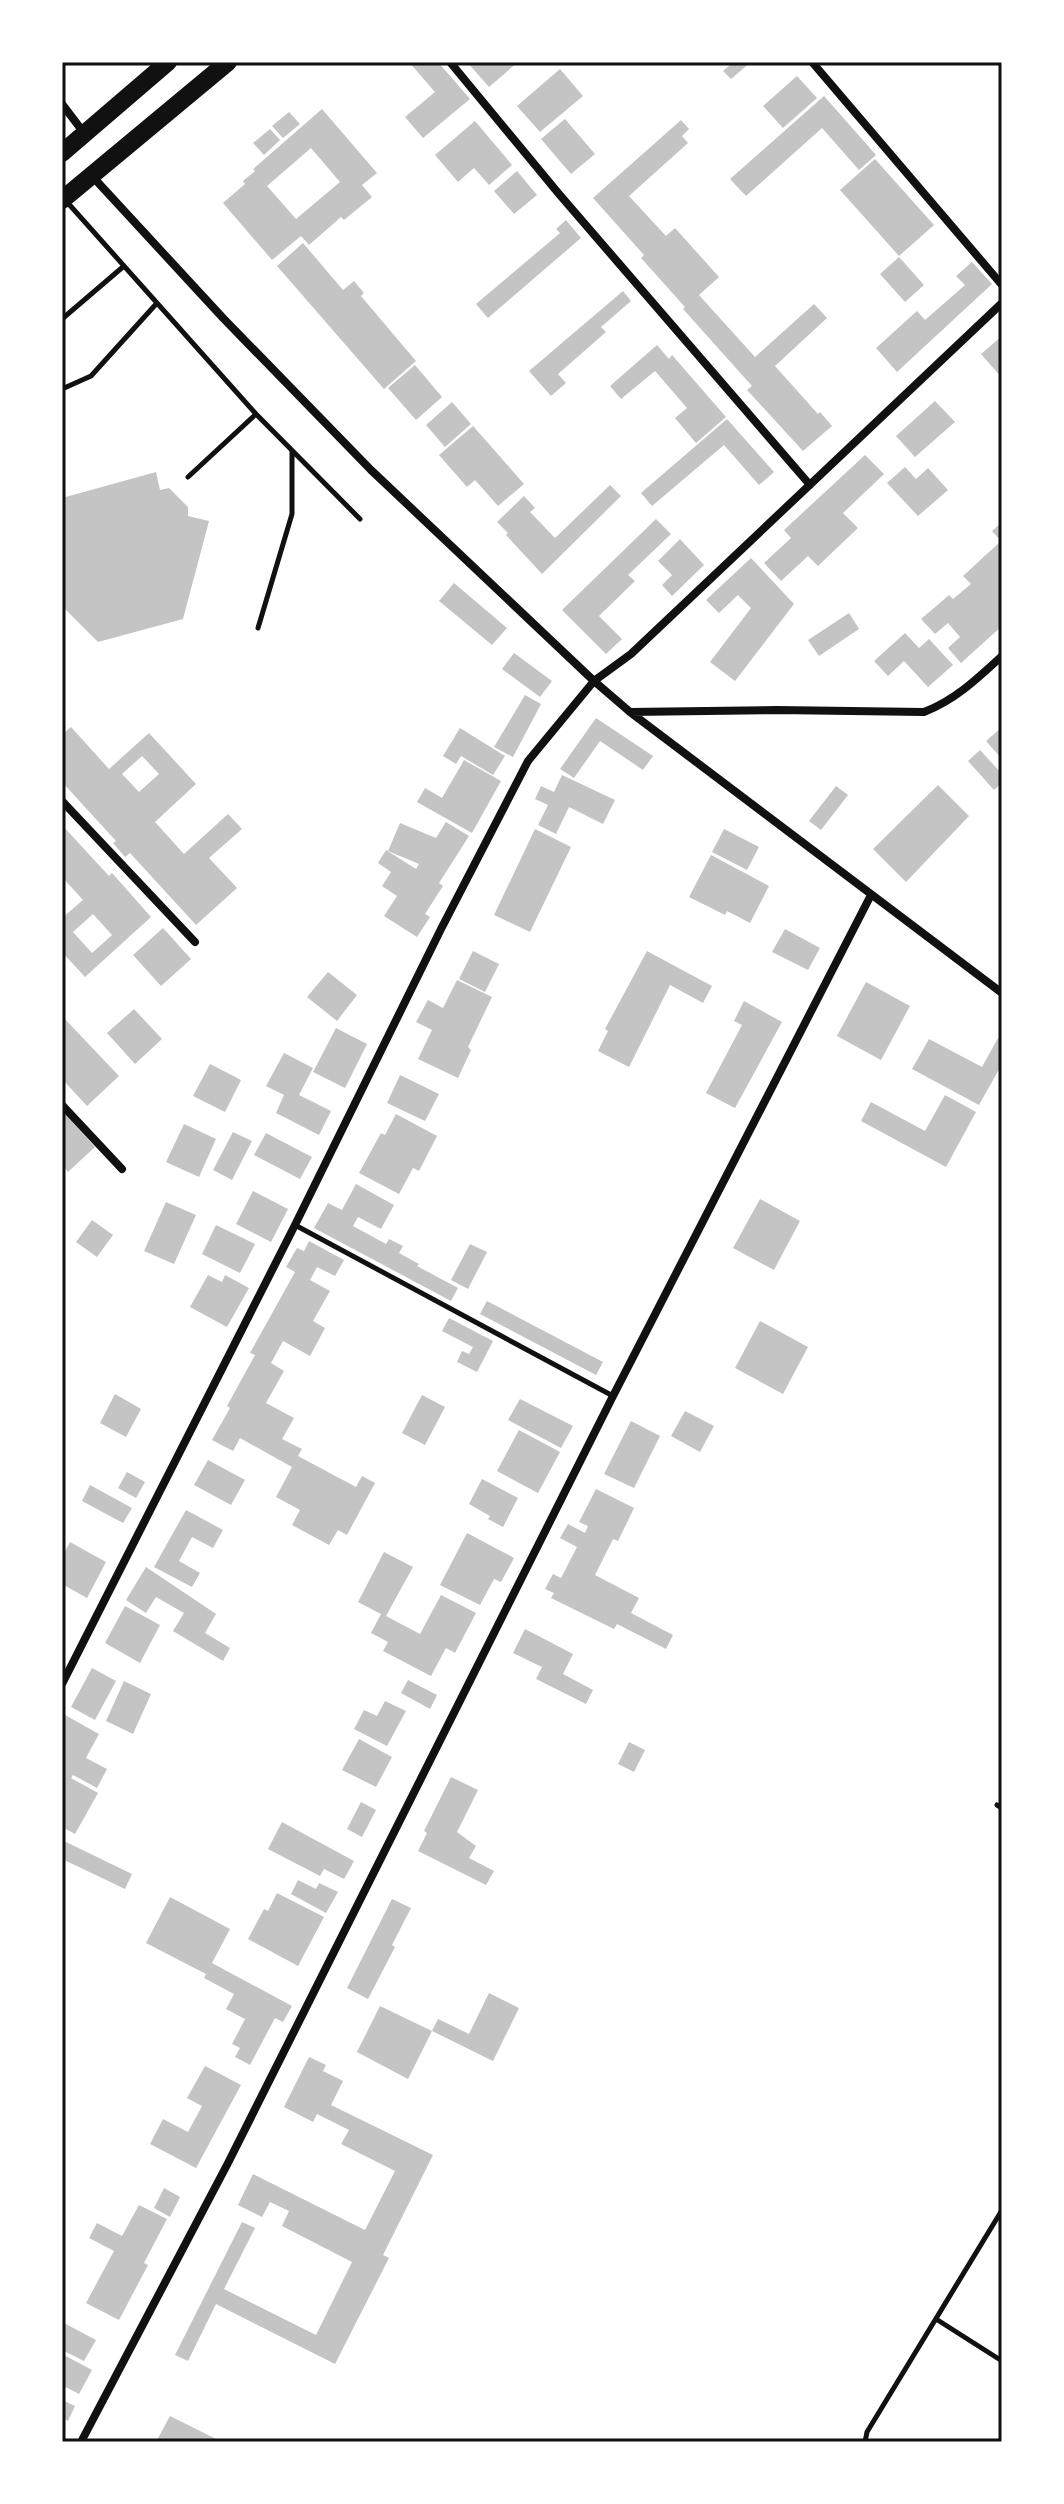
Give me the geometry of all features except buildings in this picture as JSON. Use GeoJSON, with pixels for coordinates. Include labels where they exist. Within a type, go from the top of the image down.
{"type":"FeatureCollection","features":[{"type":"Feature","properties":{"kind":"highway"},"geometry":{"type":"LineString","coordinates":[[62,153],[168,62]]}},
{"type":"Feature","properties":{"kind":"highway"},"geometry":{"type":"LineString","coordinates":[[63,199],[228,62]]}},
{"type":"Feature","properties":{"kind":"street"},"geometry":{"type":"LineString","coordinates":[[450,62],[559,194],[810,485]]}},
{"type":"Feature","properties":{"kind":"street"},"geometry":{"type":"LineString","coordinates":[[812,62],[1002,285]]}},
{"type":"Feature","properties":{"kind":"street"},"geometry":{"type":"LineString","coordinates":[[62,104],[84,134]]}},
{"type":"Feature","properties":{"kind":"street"},"geometry":{"type":"LineString","coordinates":[[91,175],[223,318],[371,470],[594,681],[630,712],[1002,993]]}},
{"type":"Feature","properties":{"kind":"street"},"geometry":{"type":"LineString","coordinates":[[62,1684],[528,761],[594,681],[631,654],[1002,303]]}},
{"type":"Feature","properties":{"kind":"street"},"geometry":{"type":"LineString","coordinates":[[630,712],[924,712],[945,704],[968,688],[1002,656]]}},
{"type":"Feature","properties":{"kind":"street"},"geometry":{"type":"LineString","coordinates":[[62,801],[195,942]]}},
{"type":"Feature","properties":{"kind":"street"},"geometry":{"type":"LineString","coordinates":[[81,2442],[228,2163],[613,1396],[871,895]]}},
{"type":"Feature","properties":{"kind":"street"},"geometry":{"type":"LineString","coordinates":[[62,1105],[122,1169]]}},
{"type":"Feature","properties":{"kind":"lane"},"geometry":{"type":"LineString","coordinates":[[63,199],[256,414],[360,519]]}},
{"type":"Feature","properties":{"kind":"lane"},"geometry":{"type":"LineString","coordinates":[[62,319],[124,266]]}},
{"type":"Feature","properties":{"kind":"lane"},"geometry":{"type":"LineString","coordinates":[[62,389],[91,376],[157,303]]}},
{"type":"Feature","properties":{"kind":"lane"},"geometry":{"type":"LineString","coordinates":[[188,477],[256,414]]}},
{"type":"Feature","properties":{"kind":"lane"},"geometry":{"type":"LineString","coordinates":[[258,628],[292,514],[292,450]]}},
{"type":"Feature","properties":{"kind":"lane"},"geometry":{"type":"LineString","coordinates":[[295,1225],[613,1396]]}},
{"type":"Feature","properties":{"kind":"lane"},"geometry":{"type":"LineString","coordinates":[[865,2442],[867,2432],[1002,2210]]}},
{"type":"Feature","properties":{"kind":"lane"},"geometry":{"type":"LineString","coordinates":[[936,2319],[1002,2361]]}}]}
